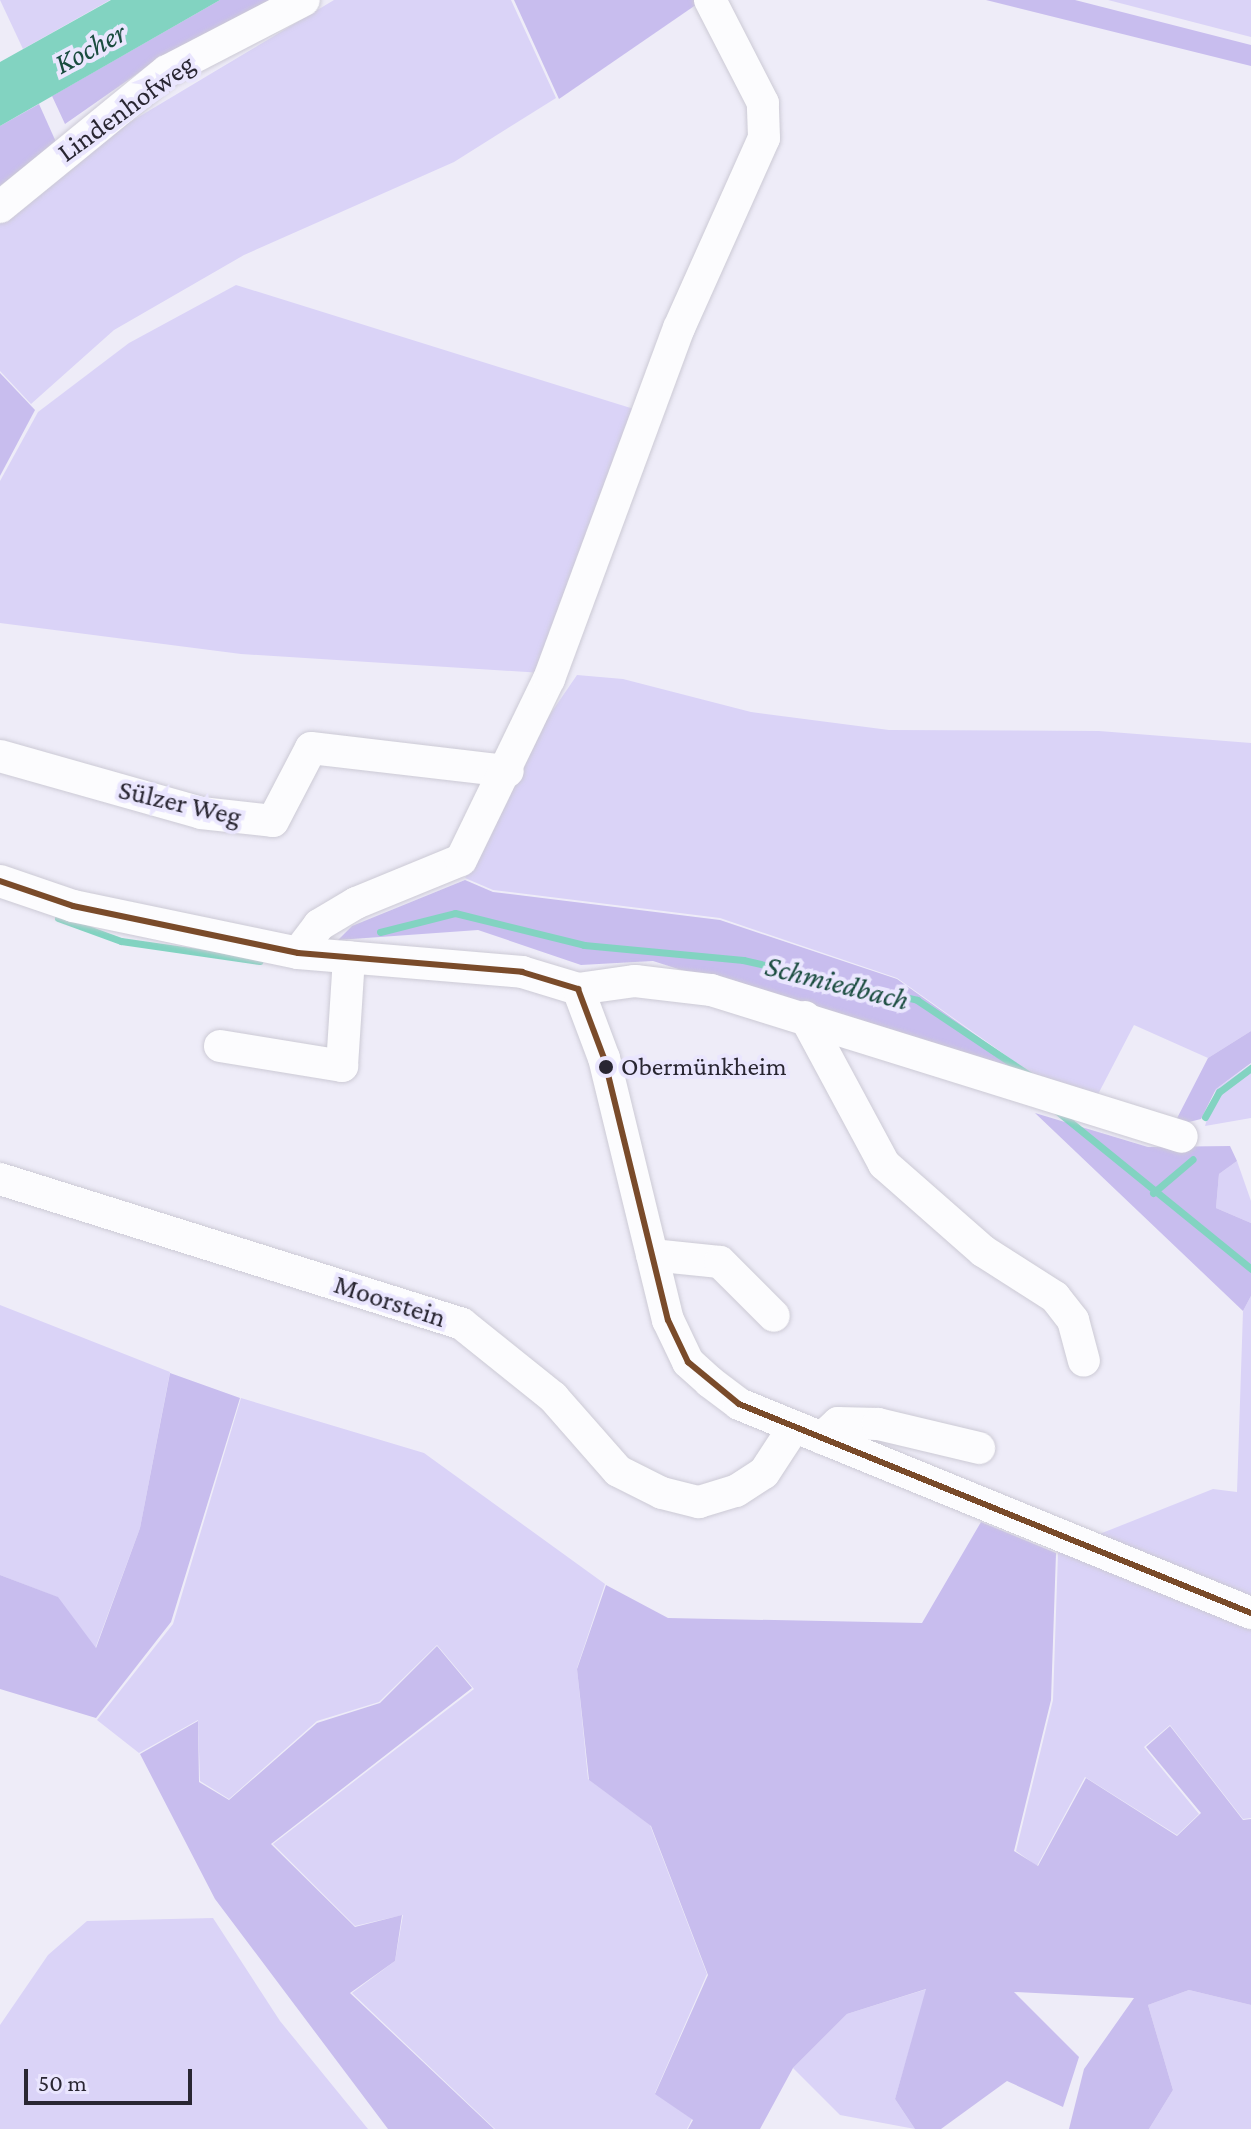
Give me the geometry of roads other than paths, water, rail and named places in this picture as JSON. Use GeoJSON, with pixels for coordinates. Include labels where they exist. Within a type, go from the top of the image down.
{"type":"FeatureCollection","features":[{"type":"Feature","properties":{"kind":"street","name":"Lindenhofweg"},"geometry":{"type":"LineString","coordinates":[[0,207],[167,71],[304,0]]}},
{"type":"Feature","properties":{"kind":"street"},"geometry":{"type":"LineString","coordinates":[[298,953],[319,925],[356,903],[461,860],[508,771],[608,521],[679,328],[764,138],[763,103],[710,0]]}},
{"type":"Feature","properties":{"kind":"street","name":"Sülzer Weg"},"geometry":{"type":"LineString","coordinates":[[0,756],[201,813],[273,821],[311,748],[508,771]]}},
{"type":"Feature","properties":{"kind":"street"},"geometry":{"type":"LineString","coordinates":[[0,881],[73,906],[298,953],[522,972],[578,989],[635,981],[711,990],[805,1017],[1061,1104],[1182,1137]]}},
{"type":"Feature","properties":{"kind":"street"},"geometry":{"type":"LineString","coordinates":[[220,1046],[342,1066],[349,957]]}},
{"type":"Feature","properties":{"kind":"street"},"geometry":{"type":"LineString","coordinates":[[578,989],[604,1058],[668,1320],[688,1362],[739,1404],[1251,1613]]}},
{"type":"Feature","properties":{"kind":"street"},"geometry":{"type":"LineString","coordinates":[[805,1017],[884,1164],[983,1251],[1055,1297],[1073,1320],[1084,1361]]}},
{"type":"Feature","properties":{"kind":"street","name":"Moorstein"},"geometry":{"type":"LineString","coordinates":[[0,1179],[462,1324],[553,1397],[618,1471],[662,1493],[699,1502],[736,1491],[764,1473],[808,1432]]}},
{"type":"Feature","properties":{"kind":"street"},"geometry":{"type":"LineString","coordinates":[[652,1255],[720,1262],[774,1316]]}},
{"type":"Feature","properties":{"kind":"street"},"geometry":{"type":"LineString","coordinates":[[808,1432],[838,1423],[878,1424],[979,1448]]}},
{"type":"Feature","properties":{"kind":"water","name":"Kocher"},"geometry":{"type":"Polygon","coordinates":[[[111,0],[220,0],[0,126],[0,62],[111,0]]]}},
{"type":"Feature","properties":{"kind":"waterway","name":"Schmiedbach"},"geometry":{"type":"LineString","coordinates":[[380,932],[455,913],[584,945],[743,960],[917,1000],[1035,1079]]}},
{"type":"Feature","properties":{"kind":"waterway","name":"Schmiedbach"},"geometry":{"type":"LineString","coordinates":[[58,918],[121,941],[260,961]]}},
{"type":"Feature","properties":{"kind":"waterway"},"geometry":{"type":"LineString","coordinates":[[1205,1117],[1219,1092],[1251,1068]]}},
{"type":"Feature","properties":{"kind":"waterway","name":"Schmiedbach"},"geometry":{"type":"LineString","coordinates":[[1052,1107],[1251,1269]]}},
{"type":"Feature","properties":{"kind":"waterway"},"geometry":{"type":"LineString","coordinates":[[1153,1193],[1193,1159]]}},
{"type":"Feature","properties":{"kind":"place","name":"Obermünkheim"},"geometry":{"type":"Point","coordinates":[606,1067]}}]}
